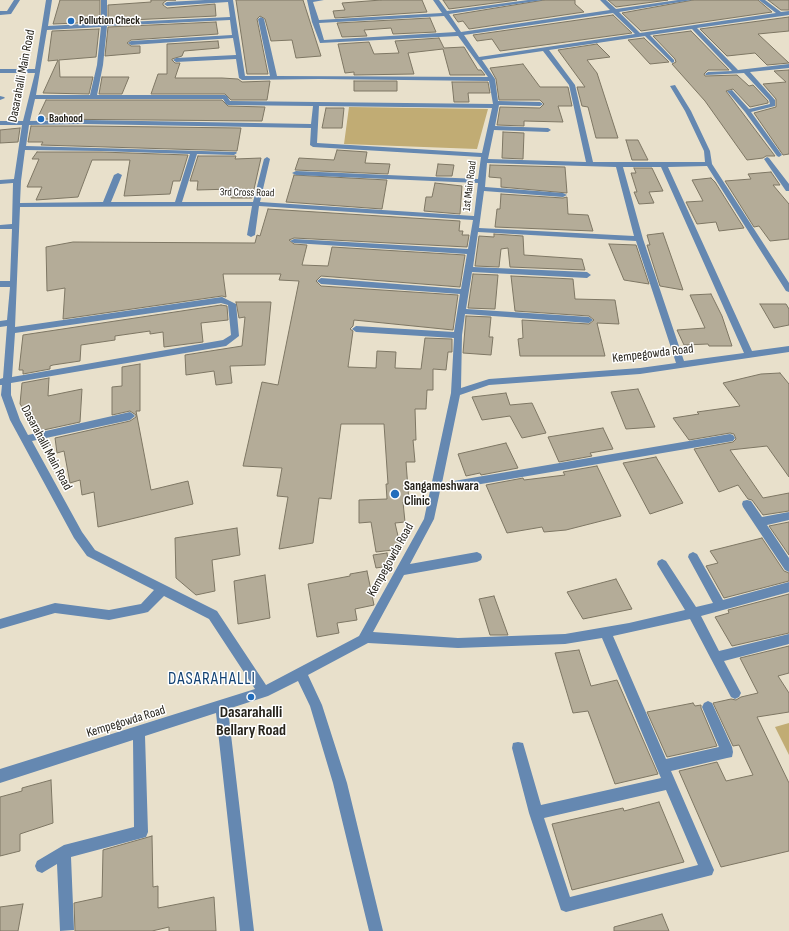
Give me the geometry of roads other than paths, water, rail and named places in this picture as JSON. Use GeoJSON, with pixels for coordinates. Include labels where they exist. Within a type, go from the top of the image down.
{"type":"FeatureCollection","features":[{"type":"Feature","properties":{"kind":"street"},"geometry":{"type":"LineString","coordinates":[[0,13],[9,13],[17,0]]}},
{"type":"Feature","properties":{"kind":"street","name":"Dasarahalli Main Road"},"geometry":{"type":"LineString","coordinates":[[49,0],[38,71],[21,148],[17,181],[14,284],[11,327],[3,382],[6,395],[15,420],[78,535],[91,553],[213,615],[264,692]]}},
{"type":"Feature","properties":{"kind":"street"},"geometry":{"type":"LineString","coordinates":[[93,98],[99,68],[104,25],[104,0]]}},
{"type":"Feature","properties":{"kind":"street"},"geometry":{"type":"LineString","coordinates":[[168,4],[230,0],[242,78],[492,79]]}},
{"type":"Feature","properties":{"kind":"street"},"geometry":{"type":"LineString","coordinates":[[321,0],[310,0],[315,22],[322,42],[459,34],[689,0]]}},
{"type":"Feature","properties":{"kind":"street","name":"1st Main Road"},"geometry":{"type":"LineString","coordinates":[[436,0],[492,79],[496,104],[484,158],[477,218],[458,335],[456,393]]}},
{"type":"Feature","properties":{"kind":"street"},"geometry":{"type":"LineString","coordinates":[[315,22],[445,14],[540,0]]}},
{"type":"Feature","properties":{"kind":"street"},"geometry":{"type":"LineString","coordinates":[[603,0],[639,35]]}},
{"type":"Feature","properties":{"kind":"street"},"geometry":{"type":"LineString","coordinates":[[762,0],[780,14]]}},
{"type":"Feature","properties":{"kind":"street"},"geometry":{"type":"LineString","coordinates":[[477,59],[789,13]]}},
{"type":"Feature","properties":{"kind":"street"},"geometry":{"type":"LineString","coordinates":[[45,28],[233,18]]}},
{"type":"Feature","properties":{"kind":"street"},"geometry":{"type":"LineString","coordinates":[[262,19],[274,78]]}},
{"type":"Feature","properties":{"kind":"street"},"geometry":{"type":"LineString","coordinates":[[693,27],[737,72]]}},
{"type":"Feature","properties":{"kind":"street"},"geometry":{"type":"LineString","coordinates":[[646,34],[672,61]]}},
{"type":"Feature","properties":{"kind":"street"},"geometry":{"type":"LineString","coordinates":[[131,43],[236,36]]}},
{"type":"Feature","properties":{"kind":"street"},"geometry":{"type":"LineString","coordinates":[[545,49],[572,85],[590,165]]}},
{"type":"Feature","properties":{"kind":"street"},"geometry":{"type":"LineString","coordinates":[[176,60],[239,57]]}},
{"type":"Feature","properties":{"kind":"street"},"geometry":{"type":"LineString","coordinates":[[708,74],[789,66]]}},
{"type":"Feature","properties":{"kind":"street"},"geometry":{"type":"LineString","coordinates":[[0,71],[38,71]]}},
{"type":"Feature","properties":{"kind":"street"},"geometry":{"type":"LineString","coordinates":[[746,71],[772,100],[773,105],[747,111]]}},
{"type":"Feature","properties":{"kind":"street"},"geometry":{"type":"LineString","coordinates":[[673,86],[688,111],[707,151],[709,164],[789,289]]}},
{"type":"Feature","properties":{"kind":"street"},"geometry":{"type":"LineString","coordinates":[[730,91],[747,111],[779,155]]}},
{"type":"Feature","properties":{"kind":"street"},"geometry":{"type":"LineString","coordinates":[[33,97],[225,97],[228,103],[540,104]]}},
{"type":"Feature","properties":{"kind":"street"},"geometry":{"type":"LineString","coordinates":[[316,104],[313,145],[590,165],[709,164]]}},
{"type":"Feature","properties":{"kind":"street"},"geometry":{"type":"LineString","coordinates":[[0,123],[85,122],[314,126]]}},
{"type":"Feature","properties":{"kind":"street"},"geometry":{"type":"LineString","coordinates":[[491,128],[548,130]]}},
{"type":"Feature","properties":{"kind":"street"},"geometry":{"type":"LineString","coordinates":[[21,148],[101,148],[234,153]]}},
{"type":"Feature","properties":{"kind":"street"},"geometry":{"type":"LineString","coordinates":[[178,204],[194,152]]}},
{"type":"Feature","properties":{"kind":"street"},"geometry":{"type":"LineString","coordinates":[[251,235],[256,204],[267,158]]}},
{"type":"Feature","properties":{"kind":"street"},"geometry":{"type":"LineString","coordinates":[[767,159],[789,189]]}},
{"type":"Feature","properties":{"kind":"street"},"geometry":{"type":"LineString","coordinates":[[619,165],[639,239],[681,365]]}},
{"type":"Feature","properties":{"kind":"street"},"geometry":{"type":"LineString","coordinates":[[664,165],[749,355]]}},
{"type":"Feature","properties":{"kind":"street"},"geometry":{"type":"LineString","coordinates":[[296,173],[481,181]]}},
{"type":"Feature","properties":{"kind":"street"},"geometry":{"type":"LineString","coordinates":[[106,205],[118,174]]}},
{"type":"Feature","properties":{"kind":"street"},"geometry":{"type":"LineString","coordinates":[[0,182],[17,181]]}},
{"type":"Feature","properties":{"kind":"street"},"geometry":{"type":"LineString","coordinates":[[480,189],[563,195]]}},
{"type":"Feature","properties":{"kind":"street","name":"3rd Cross Road"},"geometry":{"type":"LineString","coordinates":[[16,205],[256,204],[477,218]]}},
{"type":"Feature","properties":{"kind":"street"},"geometry":{"type":"LineString","coordinates":[[0,227],[16,226]]}},
{"type":"Feature","properties":{"kind":"street"},"geometry":{"type":"LineString","coordinates":[[475,230],[639,239]]}},
{"type":"Feature","properties":{"kind":"street"},"geometry":{"type":"LineString","coordinates":[[294,241],[471,252]]}},
{"type":"Feature","properties":{"kind":"street"},"geometry":{"type":"LineString","coordinates":[[468,268],[587,276]]}},
{"type":"Feature","properties":{"kind":"street"},"geometry":{"type":"LineString","coordinates":[[321,281],[465,292]]}},
{"type":"Feature","properties":{"kind":"street"},"geometry":{"type":"LineString","coordinates":[[0,284],[14,284]]}},
{"type":"Feature","properties":{"kind":"street"},"geometry":{"type":"LineString","coordinates":[[0,324],[11,327],[222,300],[232,304],[235,336],[226,343],[3,382]]}},
{"type":"Feature","properties":{"kind":"street"},"geometry":{"type":"LineString","coordinates":[[462,311],[589,320]]}},
{"type":"Feature","properties":{"kind":"street"},"geometry":{"type":"LineString","coordinates":[[356,329],[458,335]]}},
{"type":"Feature","properties":{"kind":"street","name":"Kempegowda Road"},"geometry":{"type":"LineString","coordinates":[[0,776],[222,707],[264,692],[363,640],[429,519],[456,393],[489,382],[640,371],[789,349]]}},
{"type":"Feature","properties":{"kind":"street"},"geometry":{"type":"LineString","coordinates":[[26,439],[130,416]]}},
{"type":"Feature","properties":{"kind":"street"},"geometry":{"type":"LineString","coordinates":[[436,488],[730,438]]}},
{"type":"Feature","properties":{"kind":"street"},"geometry":{"type":"LineString","coordinates":[[747,504],[789,567]]}},
{"type":"Feature","properties":{"kind":"street"},"geometry":{"type":"LineString","coordinates":[[759,522],[789,516]]}},
{"type":"Feature","properties":{"kind":"street"},"geometry":{"type":"LineString","coordinates":[[400,572],[477,557]]}},
{"type":"Feature","properties":{"kind":"street"},"geometry":{"type":"LineString","coordinates":[[693,557],[720,605]]}},
{"type":"Feature","properties":{"kind":"street"},"geometry":{"type":"LineString","coordinates":[[662,564],[693,613],[735,693]]}},
{"type":"Feature","properties":{"kind":"street"},"geometry":{"type":"LineString","coordinates":[[365,637],[458,643],[565,639],[693,613],[789,587]]}},
{"type":"Feature","properties":{"kind":"street"},"geometry":{"type":"LineString","coordinates":[[0,624],[55,608],[109,615],[144,608],[163,589]]}},
{"type":"Feature","properties":{"kind":"street"},"geometry":{"type":"LineString","coordinates":[[518,748],[536,813],[566,905],[707,870],[605,632]]}},
{"type":"Feature","properties":{"kind":"street"},"geometry":{"type":"LineString","coordinates":[[717,657],[789,639]]}},
{"type":"Feature","properties":{"kind":"street"},"geometry":{"type":"LineString","coordinates":[[300,673],[316,705],[340,783],[376,931]]}},
{"type":"Feature","properties":{"kind":"street"},"geometry":{"type":"LineString","coordinates":[[222,707],[247,931]]}},
{"type":"Feature","properties":{"kind":"street"},"geometry":{"type":"LineString","coordinates":[[663,766],[727,752],[708,707]]}},
{"type":"Feature","properties":{"kind":"street"},"geometry":{"type":"LineString","coordinates":[[42,866],[64,852],[141,832],[139,732]]}},
{"type":"Feature","properties":{"kind":"street"},"geometry":{"type":"LineString","coordinates":[[536,813],[670,783]]}},
{"type":"Feature","properties":{"kind":"street"},"geometry":{"type":"LineString","coordinates":[[64,852],[67,930]]}},
{"type":"Feature","properties":{"kind":"place","name":"Pollution Check"},"geometry":{"type":"Point","coordinates":[71,21]}},
{"type":"Feature","properties":{"kind":"place","name":"Baohood"},"geometry":{"type":"Point","coordinates":[41,119]}},
{"type":"Feature","properties":{"kind":"place","name":"Sangameshwara Clinic"},"geometry":{"type":"Point","coordinates":[395,494]}},
{"type":"Feature","properties":{"kind":"place","name":"Dasarahalli Bellary Road"},"geometry":{"type":"Point","coordinates":[251,697]}},
{"type":"Feature","properties":{"kind":"district","name":"DASARAHALLI"},"geometry":{"type":"Point","coordinates":[212,680]}}]}
